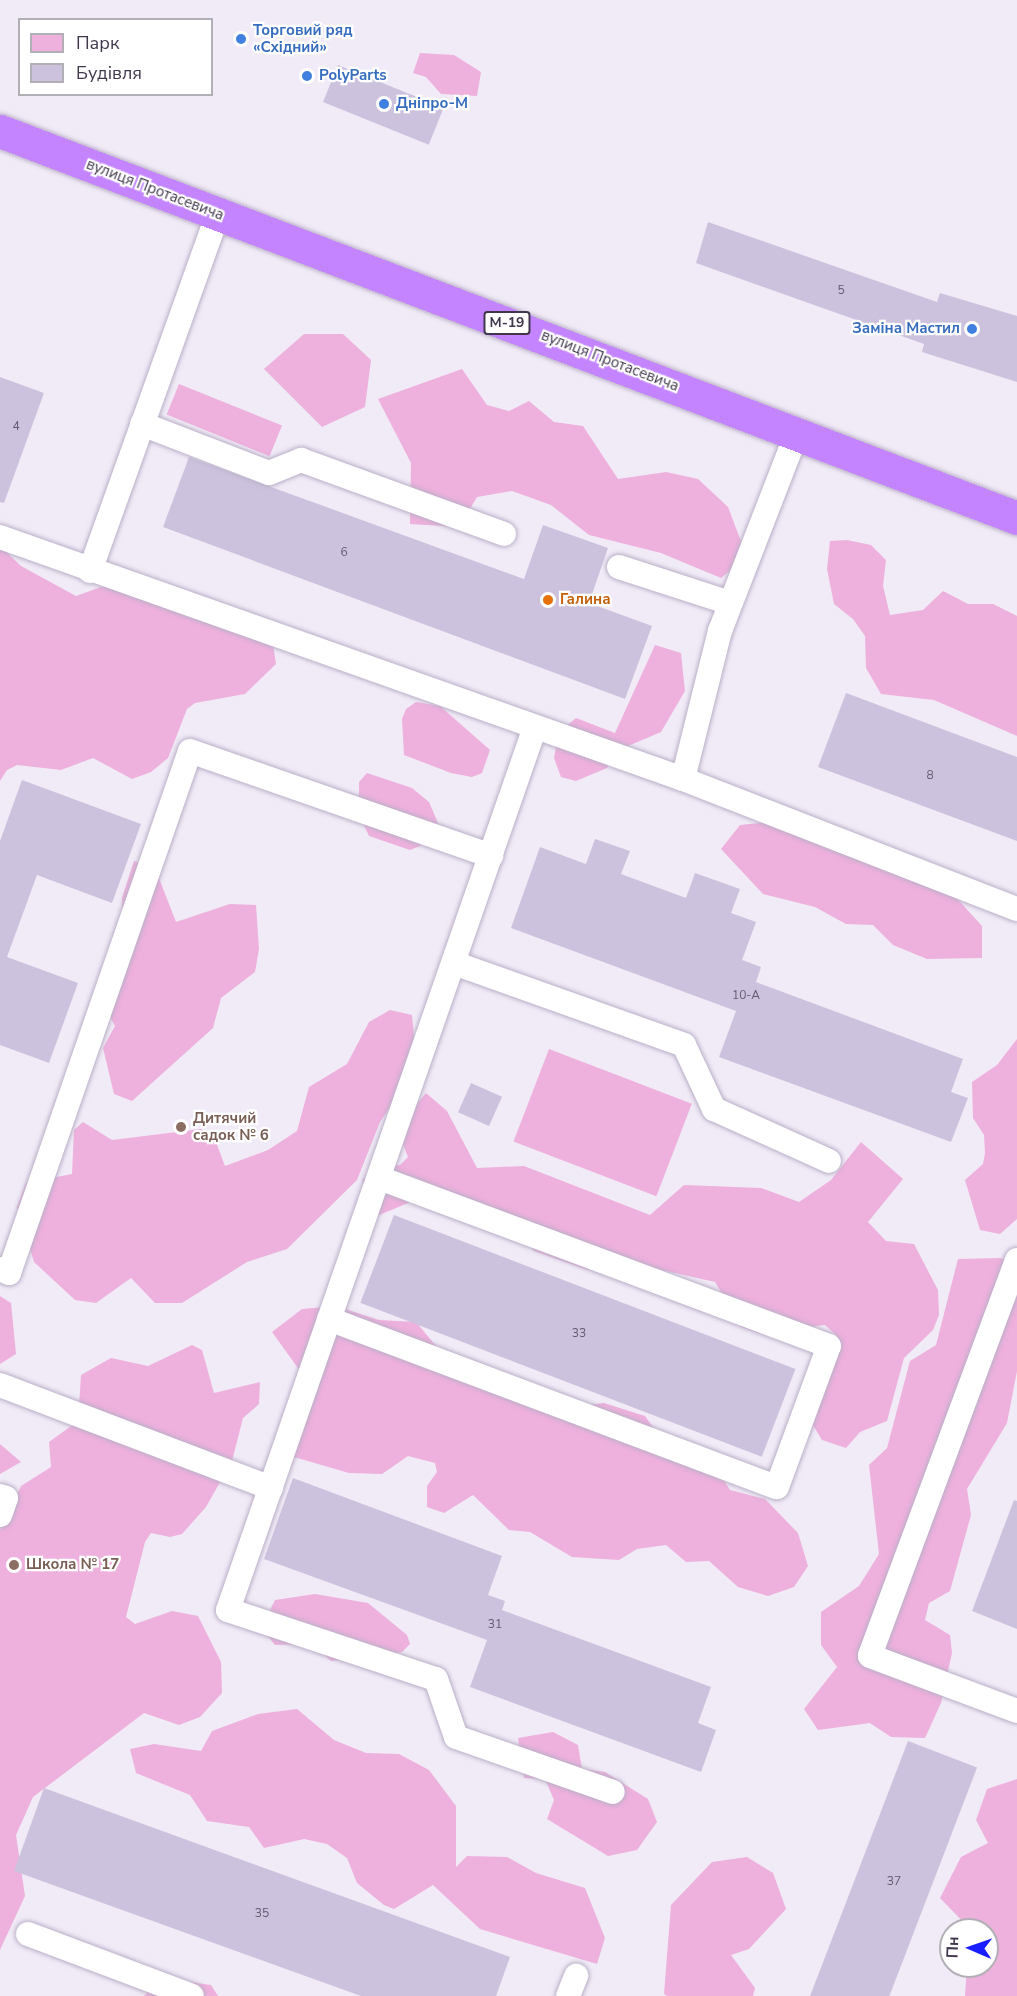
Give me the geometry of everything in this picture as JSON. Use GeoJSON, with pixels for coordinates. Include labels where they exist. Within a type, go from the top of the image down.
{"type":"FeatureCollection","features":[{"type":"Feature","properties":{"kind":"highway","name":"вулиця Протасевича"},"geometry":{"type":"LineString","coordinates":[[0,131],[797,432],[1017,518]]}},
{"type":"Feature","properties":{"kind":"lane"},"geometry":{"type":"LineString","coordinates":[[90,571],[218,214]]}},
{"type":"Feature","properties":{"kind":"lane"},"geometry":{"type":"LineString","coordinates":[[142,424],[269,473],[302,460],[504,534]]}},
{"type":"Feature","properties":{"kind":"lane"},"geometry":{"type":"LineString","coordinates":[[682,779],[730,603],[797,432]]}},
{"type":"Feature","properties":{"kind":"lane"},"geometry":{"type":"LineString","coordinates":[[0,537],[90,571],[682,779],[1017,909]]}},
{"type":"Feature","properties":{"kind":"lane"},"geometry":{"type":"LineString","coordinates":[[619,567],[730,603]]}},
{"type":"Feature","properties":{"kind":"lane"},"geometry":{"type":"LineString","coordinates":[[536,727],[228,1610],[436,1679],[456,1737],[613,1792]]}},
{"type":"Feature","properties":{"kind":"lane"},"geometry":{"type":"LineString","coordinates":[[0,1269],[9,1272],[190,751],[491,856]]}},
{"type":"Feature","properties":{"kind":"lane"},"geometry":{"type":"LineString","coordinates":[[454,963],[684,1045],[714,1109],[829,1161]]}},
{"type":"Feature","properties":{"kind":"lane"},"geometry":{"type":"LineString","coordinates":[[329,1320],[777,1486],[829,1346],[379,1178]]}},
{"type":"Feature","properties":{"kind":"lane"},"geometry":{"type":"LineString","coordinates":[[1017,1260],[870,1656],[1017,1711]]}},
{"type":"Feature","properties":{"kind":"lane"},"geometry":{"type":"LineString","coordinates":[[0,1385],[271,1488]]}},
{"type":"Feature","properties":{"kind":"lane"},"geometry":{"type":"LineString","coordinates":[[0,1496],[6,1498],[0,1515]]}},
{"type":"Feature","properties":{"kind":"lane"},"geometry":{"type":"LineString","coordinates":[[28,1934],[192,1996]]}},
{"type":"Feature","properties":{"kind":"green space"},"geometry":{"type":"Polygon","coordinates":[[[420,53],[454,55],[481,72],[477,96],[441,94],[426,77],[413,73],[420,53]]]}},
{"type":"Feature","properties":{"kind":"green space"},"geometry":{"type":"Polygon","coordinates":[[[304,334],[343,334],[371,360],[365,407],[322,427],[264,369],[304,334]]]}},
{"type":"Feature","properties":{"kind":"green space"},"geometry":{"type":"Polygon","coordinates":[[[462,369],[487,405],[509,411],[529,401],[554,422],[583,426],[618,479],[666,472],[698,479],[728,507],[747,557],[721,578],[661,553],[589,535],[551,505],[512,491],[477,497],[459,527],[410,524],[411,463],[378,399],[462,369]]]}},
{"type":"Feature","properties":{"kind":"green space"},"geometry":{"type":"Polygon","coordinates":[[[179,384],[282,426],[270,456],[167,415],[179,384]]]}},
{"type":"Feature","properties":{"kind":"green space"},"geometry":{"type":"Polygon","coordinates":[[[847,540],[871,545],[886,560],[883,586],[890,615],[923,610],[943,591],[968,604],[993,604],[1017,616],[1017,736],[934,700],[881,694],[866,668],[865,636],[853,619],[834,604],[827,569],[830,541],[847,540]]]}},
{"type":"Feature","properties":{"kind":"green space"},"geometry":{"type":"Polygon","coordinates":[[[0,546],[21,566],[76,596],[112,583],[273,645],[276,664],[245,694],[195,703],[187,709],[168,758],[151,772],[132,779],[93,758],[61,770],[17,765],[7,770],[0,781],[0,546]]]}},
{"type":"Feature","properties":{"kind":"green space"},"geometry":{"type":"Polygon","coordinates":[[[655,645],[681,653],[685,691],[661,732],[614,752],[607,768],[576,781],[561,777],[554,758],[559,732],[576,718],[615,733],[655,645]]]}},
{"type":"Feature","properties":{"kind":"green space"},"geometry":{"type":"Polygon","coordinates":[[[416,702],[440,706],[490,750],[482,773],[472,777],[451,773],[404,755],[402,719],[406,709],[416,702]]]}},
{"type":"Feature","properties":{"kind":"green space"},"geometry":{"type":"Polygon","coordinates":[[[367,773],[412,788],[429,802],[438,823],[420,846],[410,850],[369,836],[359,815],[359,782],[367,773]]]}},
{"type":"Feature","properties":{"kind":"green space"},"geometry":{"type":"Polygon","coordinates":[[[768,822],[942,882],[982,926],[982,958],[927,959],[893,945],[873,925],[846,924],[815,907],[763,894],[721,849],[740,825],[768,822]]]}},
{"type":"Feature","properties":{"kind":"green space"},"geometry":{"type":"Polygon","coordinates":[[[134,861],[155,868],[176,922],[230,904],[256,905],[259,949],[255,972],[221,998],[213,1028],[132,1101],[114,1094],[103,1048],[115,1026],[104,1006],[124,965],[122,898],[134,861]]]}},
{"type":"Feature","properties":{"kind":"green space"},"geometry":{"type":"Polygon","coordinates":[[[390,1010],[412,1015],[417,1068],[380,1122],[357,1180],[287,1249],[247,1262],[182,1303],[155,1303],[131,1278],[96,1303],[75,1300],[34,1262],[17,1207],[26,1183],[72,1174],[74,1130],[83,1122],[112,1140],[201,1129],[216,1142],[225,1166],[268,1150],[297,1131],[309,1087],[347,1064],[369,1022],[390,1010]]]}},
{"type":"Feature","properties":{"kind":"green space"},"geometry":{"type":"Polygon","coordinates":[[[1017,1039],[1017,1219],[1000,1234],[980,1230],[965,1180],[983,1164],[985,1153],[984,1135],[973,1118],[972,1082],[997,1065],[1017,1039]]]}},
{"type":"Feature","properties":{"kind":"green space"},"geometry":{"type":"Polygon","coordinates":[[[549,1049],[692,1104],[656,1196],[514,1141],[549,1049]]]}},
{"type":"Feature","properties":{"kind":"green space"},"geometry":{"type":"Polygon","coordinates":[[[426,1093],[447,1111],[477,1168],[524,1166],[650,1215],[684,1185],[761,1188],[799,1202],[831,1180],[861,1142],[903,1179],[868,1222],[886,1241],[914,1244],[938,1290],[939,1315],[933,1330],[904,1358],[887,1421],[860,1432],[846,1448],[822,1440],[811,1422],[837,1336],[825,1325],[758,1333],[741,1327],[715,1282],[626,1262],[588,1270],[534,1251],[506,1216],[425,1196],[372,1218],[362,1180],[375,1169],[400,1165],[408,1157],[397,1129],[426,1093]]]}},
{"type":"Feature","properties":{"kind":"green space"},"geometry":{"type":"Polygon","coordinates":[[[1000,1258],[1017,1263],[1017,1371],[1007,1423],[967,1489],[971,1515],[950,1591],[929,1603],[925,1620],[950,1635],[952,1653],[941,1703],[925,1738],[891,1737],[870,1723],[818,1730],[804,1709],[837,1667],[821,1645],[821,1612],[859,1586],[879,1554],[869,1465],[887,1448],[910,1361],[936,1345],[958,1259],[1000,1258]]]}},
{"type":"Feature","properties":{"kind":"green space"},"geometry":{"type":"Polygon","coordinates":[[[0,1296],[11,1303],[16,1354],[0,1364],[0,1296]]]}},
{"type":"Feature","properties":{"kind":"green space"},"geometry":{"type":"Polygon","coordinates":[[[336,1306],[379,1320],[416,1322],[446,1358],[571,1407],[604,1403],[645,1416],[660,1437],[710,1459],[730,1490],[765,1499],[798,1533],[808,1566],[794,1587],[768,1596],[738,1587],[709,1561],[686,1562],[666,1545],[637,1549],[619,1560],[572,1557],[530,1532],[509,1530],[473,1495],[444,1513],[427,1507],[427,1486],[437,1472],[435,1463],[408,1456],[382,1474],[349,1473],[287,1455],[308,1382],[272,1332],[302,1309],[336,1306]]]}},
{"type":"Feature","properties":{"kind":"green space"},"geometry":{"type":"Polygon","coordinates":[[[192,1345],[202,1350],[214,1393],[260,1382],[259,1404],[243,1418],[232,1461],[206,1507],[182,1534],[170,1537],[151,1533],[145,1542],[126,1617],[135,1624],[172,1611],[198,1616],[221,1662],[222,1693],[200,1717],[179,1725],[144,1713],[33,1797],[16,1835],[25,1896],[0,1950],[0,1530],[21,1486],[51,1467],[49,1442],[78,1421],[81,1375],[111,1358],[148,1366],[192,1345]]]}},
{"type":"Feature","properties":{"kind":"green space"},"geometry":{"type":"Polygon","coordinates":[[[0,1444],[21,1462],[0,1474],[0,1444]]]}},
{"type":"Feature","properties":{"kind":"green space"},"geometry":{"type":"Polygon","coordinates":[[[315,1594],[368,1603],[407,1635],[410,1644],[402,1652],[331,1661],[312,1644],[275,1645],[261,1628],[275,1600],[315,1594]]]}},
{"type":"Feature","properties":{"kind":"green space"},"geometry":{"type":"Polygon","coordinates":[[[297,1709],[334,1740],[366,1753],[399,1754],[429,1770],[456,1806],[456,1867],[467,1856],[507,1857],[536,1873],[585,1888],[605,1938],[597,1964],[480,1929],[433,1885],[394,1909],[384,1905],[357,1883],[347,1858],[327,1844],[304,1839],[264,1848],[249,1827],[207,1821],[190,1795],[136,1773],[130,1749],[154,1744],[201,1751],[212,1731],[258,1714],[297,1709]]]}},
{"type":"Feature","properties":{"kind":"green space"},"geometry":{"type":"Polygon","coordinates":[[[553,1732],[578,1745],[582,1769],[605,1772],[648,1799],[657,1822],[637,1850],[608,1856],[547,1819],[554,1800],[545,1779],[524,1778],[518,1738],[553,1732]]]}},
{"type":"Feature","properties":{"kind":"green space"},"geometry":{"type":"Polygon","coordinates":[[[1017,1779],[1017,1996],[965,1996],[966,1978],[999,1978],[999,1918],[959,1918],[940,1898],[961,1857],[988,1843],[976,1820],[987,1789],[1017,1779]]]}},
{"type":"Feature","properties":{"kind":"green space"},"geometry":{"type":"Polygon","coordinates":[[[747,1857],[773,1873],[786,1909],[749,1949],[731,1955],[755,1988],[753,1996],[667,1996],[664,1994],[671,1905],[712,1862],[747,1857]]]}},
{"type":"Feature","properties":{"kind":"green space"},"geometry":{"type":"Polygon","coordinates":[[[161,1978],[211,1985],[218,1996],[144,1996],[161,1978]]]}},
{"type":"Feature","properties":{"kind":"building","name":"Дніпро-М"},"geometry":{"type":"Polygon","coordinates":[[[338,65],[444,108],[429,145],[323,102],[338,65]]]}},
{"type":"Feature","properties":{"kind":"building"},"geometry":{"type":"Polygon","coordinates":[[[708,222],[937,302],[940,293],[1017,316],[1017,382],[922,352],[924,344],[696,263],[708,222]]]}},
{"type":"Feature","properties":{"kind":"building"},"geometry":{"type":"Polygon","coordinates":[[[0,377],[44,393],[4,503],[0,502],[0,377]]]}},
{"type":"Feature","properties":{"kind":"building"},"geometry":{"type":"Polygon","coordinates":[[[189,457],[524,579],[543,525],[608,548],[589,603],[652,626],[625,699],[163,527],[189,457]]]}},
{"type":"Feature","properties":{"kind":"building"},"geometry":{"type":"Polygon","coordinates":[[[846,693],[1017,757],[1017,841],[818,767],[846,693]]]}},
{"type":"Feature","properties":{"kind":"building"},"geometry":{"type":"Polygon","coordinates":[[[22,780],[141,824],[112,903],[37,875],[7,957],[78,983],[49,1063],[0,1045],[0,841],[22,780]]]}},
{"type":"Feature","properties":{"kind":"building"},"geometry":{"type":"Polygon","coordinates":[[[595,839],[630,851],[621,874],[686,898],[695,873],[740,889],[731,913],[756,922],[742,960],[761,967],[756,982],[963,1059],[951,1092],[968,1098],[951,1142],[719,1057],[736,1011],[511,928],[540,847],[586,864],[595,839]]]}},
{"type":"Feature","properties":{"kind":"building"},"geometry":{"type":"Polygon","coordinates":[[[471,1083],[502,1097],[489,1126],[458,1112],[471,1083]]]}},
{"type":"Feature","properties":{"kind":"building"},"geometry":{"type":"Polygon","coordinates":[[[394,1215],[795,1369],[762,1457],[360,1303],[394,1215]]]}},
{"type":"Feature","properties":{"kind":"building"},"geometry":{"type":"Polygon","coordinates":[[[293,1478],[502,1556],[488,1595],[505,1601],[502,1610],[711,1687],[698,1723],[716,1730],[701,1772],[470,1687],[487,1640],[264,1559],[293,1478]]]}},
{"type":"Feature","properties":{"kind":"building"},"geometry":{"type":"Polygon","coordinates":[[[1014,1500],[1017,1501],[1017,1629],[972,1611],[1014,1500]]]}},
{"type":"Feature","properties":{"kind":"building"},"geometry":{"type":"Polygon","coordinates":[[[908,1741],[977,1768],[889,1996],[810,1996],[908,1741]]]}},
{"type":"Feature","properties":{"kind":"building"},"geometry":{"type":"Polygon","coordinates":[[[44,1788],[510,1957],[496,1996],[361,1996],[14,1871],[44,1788]]]}},
{"type":"Feature","properties":{"kind":"place","name":"Торговий ряд «Східний»"},"geometry":{"type":"Point","coordinates":[241,39]}},
{"type":"Feature","properties":{"kind":"place","name":"PolyParts"},"geometry":{"type":"Point","coordinates":[307,76]}},
{"type":"Feature","properties":{"kind":"place","name":"Дніпро-М"},"geometry":{"type":"Point","coordinates":[384,104]}},
{"type":"Feature","properties":{"kind":"place","name":"Заміна Мастил"},"geometry":{"type":"Point","coordinates":[972,329]}},
{"type":"Feature","properties":{"kind":"place","name":"Галина"},"geometry":{"type":"Point","coordinates":[548,600]}},
{"type":"Feature","properties":{"kind":"place","name":"Дитячий садок № 6"},"geometry":{"type":"Point","coordinates":[181,1127]}},
{"type":"Feature","properties":{"kind":"place","name":"Школа № 17"},"geometry":{"type":"Point","coordinates":[14,1565]}}]}
